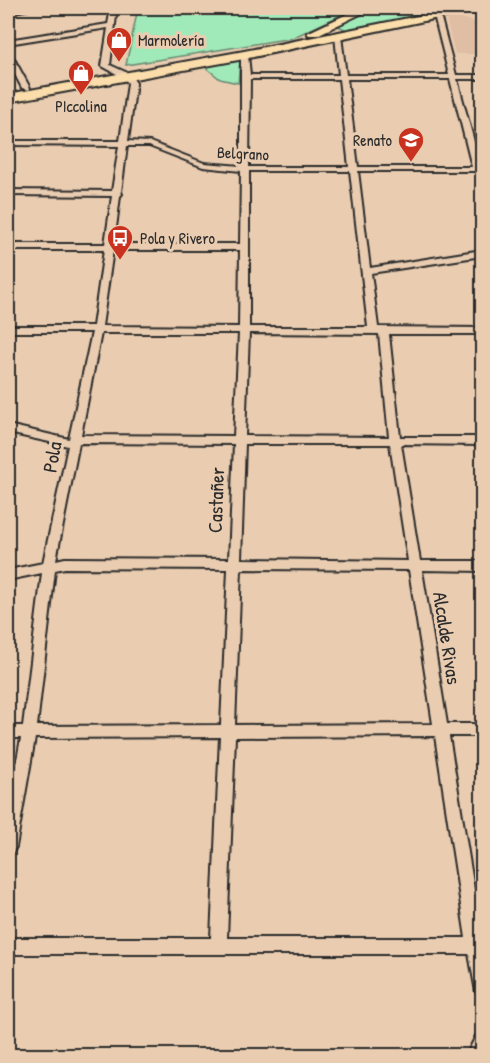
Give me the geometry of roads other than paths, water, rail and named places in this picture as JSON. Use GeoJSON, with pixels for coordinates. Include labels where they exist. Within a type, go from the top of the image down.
{"type":"FeatureCollection","features":[{"type":"Feature","properties":{"kind":"main road"},"geometry":{"type":"LineString","coordinates":[[8,98],[283,43],[368,8]]}},
{"type":"Feature","properties":{"kind":"main road"},"geometry":{"type":"LineString","coordinates":[[463,8],[483,18]]}},
{"type":"Feature","properties":{"kind":"main road"},"geometry":{"type":"LineString","coordinates":[[8,92],[244,55],[463,8],[482,11]]}},
{"type":"Feature","properties":{"kind":"main road"},"geometry":{"type":"LineString","coordinates":[[333,24],[344,34]]}},
{"type":"Feature","properties":{"kind":"street"},"geometry":{"type":"LineString","coordinates":[[8,11],[33,8]]}},
{"type":"Feature","properties":{"kind":"street"},"geometry":{"type":"LineString","coordinates":[[8,42],[112,25],[114,8]]}},
{"type":"Feature","properties":{"kind":"street"},"geometry":{"type":"LineString","coordinates":[[436,15],[451,77],[480,169]]}},
{"type":"Feature","properties":{"kind":"street","name":"Pola"},"geometry":{"type":"LineString","coordinates":[[8,847],[28,731],[49,565],[97,330],[125,144],[132,83],[122,74],[106,66],[112,25]]}},
{"type":"Feature","properties":{"kind":"street","name":"Alcalde Rivas"},"geometry":{"type":"LineString","coordinates":[[344,34],[343,78],[366,270],[379,330],[414,566],[440,730],[479,946],[483,986]]}},
{"type":"Feature","properties":{"kind":"street"},"geometry":{"type":"LineString","coordinates":[[8,55],[26,88]]}},
{"type":"Feature","properties":{"kind":"street","name":"Castañer"},"geometry":{"type":"LineString","coordinates":[[219,947],[244,332],[244,55]]}},
{"type":"Feature","properties":{"kind":"street"},"geometry":{"type":"LineString","coordinates":[[245,78],[483,77]]}},
{"type":"Feature","properties":{"kind":"street","name":"Belgrano"},"geometry":{"type":"LineString","coordinates":[[8,143],[158,146],[203,165],[245,170],[480,169]]}},
{"type":"Feature","properties":{"kind":"street"},"geometry":{"type":"LineString","coordinates":[[8,192],[118,194]]}},
{"type":"Feature","properties":{"kind":"street"},"geometry":{"type":"LineString","coordinates":[[8,247],[243,247]]}},
{"type":"Feature","properties":{"kind":"street"},"geometry":{"type":"LineString","coordinates":[[366,270],[483,253]]}},
{"type":"Feature","properties":{"kind":"street"},"geometry":{"type":"LineString","coordinates":[[8,329],[244,332],[483,331]]}},
{"type":"Feature","properties":{"kind":"street"},"geometry":{"type":"LineString","coordinates":[[8,429],[55,441],[238,439],[483,441]]}},
{"type":"Feature","properties":{"kind":"street"},"geometry":{"type":"LineString","coordinates":[[8,575],[65,563],[483,566]]}},
{"type":"Feature","properties":{"kind":"street"},"geometry":{"type":"LineString","coordinates":[[8,732],[483,730]]}},
{"type":"Feature","properties":{"kind":"street"},"geometry":{"type":"LineString","coordinates":[[8,946],[479,946]]}},
{"type":"Feature","properties":{"kind":"street"},"geometry":{"type":"LineString","coordinates":[[474,1056],[483,1042]]}},
{"type":"Feature","properties":{"kind":"place","name":"Marmolería"},"geometry":{"type":"Point","coordinates":[119,63]}},
{"type":"Feature","properties":{"kind":"place","name":"PIccolina"},"geometry":{"type":"Point","coordinates":[81,96]}},
{"type":"Feature","properties":{"kind":"place","name":"Renato"},"geometry":{"type":"Point","coordinates":[411,163]}},
{"type":"Feature","properties":{"kind":"place","name":"Pola y Rivero"},"geometry":{"type":"Point","coordinates":[120,261]}}]}
